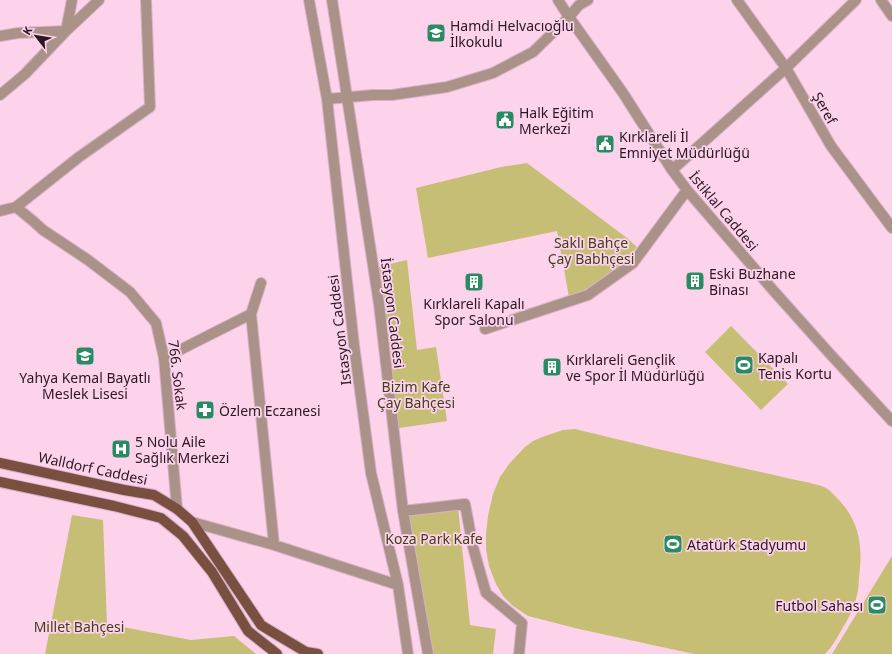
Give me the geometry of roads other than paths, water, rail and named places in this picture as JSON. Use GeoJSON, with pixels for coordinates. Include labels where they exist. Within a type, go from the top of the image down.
{"type":"FeatureCollection","features":[{"type":"Feature","properties":{"kind":"main road","name":"Walldorf Caddesi"},"geometry":{"type":"LineString","coordinates":[[0,462],[124,490],[154,495],[177,509],[192,522],[261,625],[306,652],[318,654]]}},
{"type":"Feature","properties":{"kind":"main road"},"geometry":{"type":"LineString","coordinates":[[0,482],[114,506],[160,518],[183,536],[212,572],[248,631],[276,654]]}},
{"type":"Feature","properties":{"kind":"street"},"geometry":{"type":"LineString","coordinates":[[66,31],[72,0]]}},
{"type":"Feature","properties":{"kind":"street"},"geometry":{"type":"LineString","coordinates":[[0,95],[25,74],[66,31],[99,0]]}},
{"type":"Feature","properties":{"kind":"street"},"geometry":{"type":"LineString","coordinates":[[0,211],[16,208],[79,157],[150,107],[146,0]]}},
{"type":"Feature","properties":{"kind":"street","name":"Istasyon Caddesi"},"geometry":{"type":"LineString","coordinates":[[310,0],[327,99],[354,345],[371,473],[398,585],[408,654]]}},
{"type":"Feature","properties":{"kind":"street","name":"İstasyon Caddesi"},"geometry":{"type":"LineString","coordinates":[[332,0],[379,304],[402,511],[428,654]]}},
{"type":"Feature","properties":{"kind":"street","name":"İstiklal Caddesi"},"geometry":{"type":"LineString","coordinates":[[558,0],[623,93],[672,170],[687,190],[772,289],[892,421]]}},
{"type":"Feature","properties":{"kind":"street"},"geometry":{"type":"LineString","coordinates":[[327,99],[392,95],[447,86],[493,73],[533,52],[569,17],[579,5],[588,0]]}},
{"type":"Feature","properties":{"kind":"street","name":"Şeref"},"geometry":{"type":"LineString","coordinates":[[737,0],[786,68],[831,146],[892,228]]}},
{"type":"Feature","properties":{"kind":"street"},"geometry":{"type":"LineString","coordinates":[[672,170],[786,68],[856,0]]}},
{"type":"Feature","properties":{"kind":"street"},"geometry":{"type":"LineString","coordinates":[[881,0],[892,16]]}},
{"type":"Feature","properties":{"kind":"street"},"geometry":{"type":"LineString","coordinates":[[0,36],[18,33],[66,31]]}},
{"type":"Feature","properties":{"kind":"street"},"geometry":{"type":"LineString","coordinates":[[486,329],[588,295],[633,263],[687,190]]}},
{"type":"Feature","properties":{"kind":"street","name":"766. Sokak"},"geometry":{"type":"LineString","coordinates":[[16,208],[43,230],[88,260],[130,292],[156,323],[164,358],[177,509]]}},
{"type":"Feature","properties":{"kind":"street"},"geometry":{"type":"LineString","coordinates":[[261,282],[251,314],[274,545]]}},
{"type":"Feature","properties":{"kind":"street"},"geometry":{"type":"LineString","coordinates":[[164,358],[251,314]]}},
{"type":"Feature","properties":{"kind":"street"},"geometry":{"type":"LineString","coordinates":[[402,511],[465,504],[486,593],[522,623],[519,654]]}},
{"type":"Feature","properties":{"kind":"street"},"geometry":{"type":"LineString","coordinates":[[192,522],[274,545],[398,585]]}},
{"type":"Feature","properties":{"kind":"place","name":"Hamdi Helvacıoğlu İlkokulu"},"geometry":{"type":"Point","coordinates":[436,33]}},
{"type":"Feature","properties":{"kind":"place","name":"Halk Eğitim Merkezi"},"geometry":{"type":"Point","coordinates":[505,120]}},
{"type":"Feature","properties":{"kind":"place","name":"Kırklareli İl Emniyet Müdürlüğü"},"geometry":{"type":"Point","coordinates":[605,144]}},
{"type":"Feature","properties":{"kind":"place","name":"Eski Buzhane Binası"},"geometry":{"type":"Point","coordinates":[695,281]}},
{"type":"Feature","properties":{"kind":"place","name":"Kırklareli Kapalı Spor Salonu"},"geometry":{"type":"Point","coordinates":[474,282]}},
{"type":"Feature","properties":{"kind":"place","name":"Yahya Kemal Bayatlı Meslek Lisesi"},"geometry":{"type":"Point","coordinates":[85,356]}},
{"type":"Feature","properties":{"kind":"place","name":"Kapalı Tenis Kortu"},"geometry":{"type":"Point","coordinates":[744,365]}},
{"type":"Feature","properties":{"kind":"place","name":"Kırklareli Gençlik ve Spor İl Müdürlüğü"},"geometry":{"type":"Point","coordinates":[552,367]}},
{"type":"Feature","properties":{"kind":"place","name":"Özlem Eczanesi"},"geometry":{"type":"Point","coordinates":[205,410]}},
{"type":"Feature","properties":{"kind":"place","name":"5 Nolu Aile Sağlık Merkezi"},"geometry":{"type":"Point","coordinates":[121,449]}},
{"type":"Feature","properties":{"kind":"place","name":"Atatürk Stadyumu"},"geometry":{"type":"Point","coordinates":[673,544]}},
{"type":"Feature","properties":{"kind":"place","name":"Futbol Sahası"},"geometry":{"type":"Point","coordinates":[877,605]}},
{"type":"Feature","properties":{"kind":"park label","name":"Saklı Bahçe Çay Babhçesi"},"geometry":{"type":"Point","coordinates":[591,250]}},
{"type":"Feature","properties":{"kind":"park label","name":"Bizim Kafe Çay Bahçesi"},"geometry":{"type":"Point","coordinates":[416,394]}},
{"type":"Feature","properties":{"kind":"park label","name":"Koza Park Kafe"},"geometry":{"type":"Point","coordinates":[434,538]}},
{"type":"Feature","properties":{"kind":"park label","name":"Millet Bahçesi"},"geometry":{"type":"Point","coordinates":[79,626]}}]}
